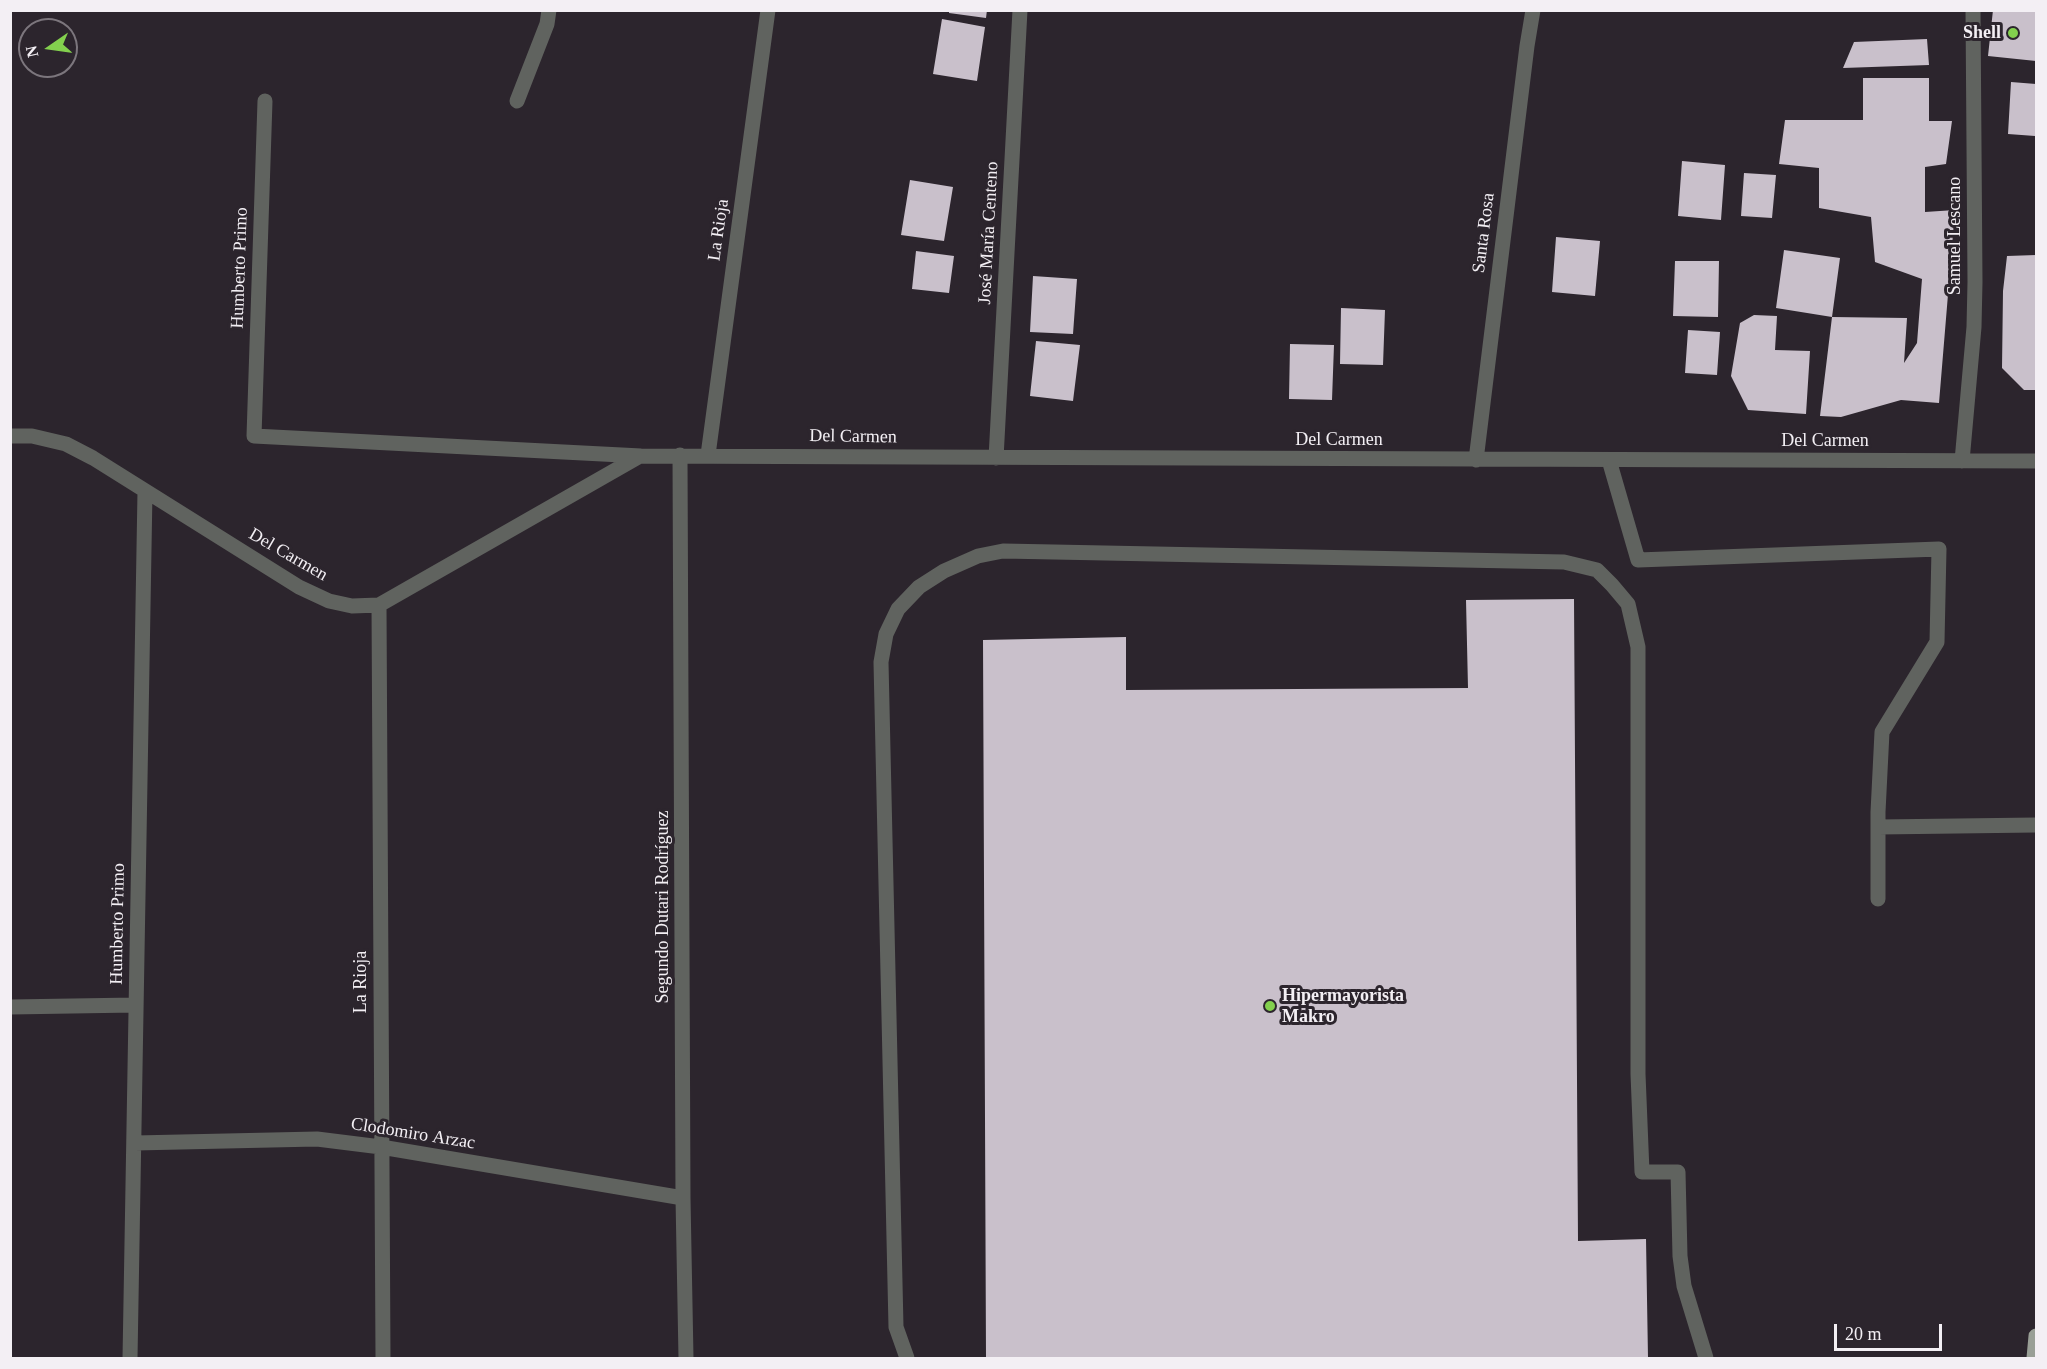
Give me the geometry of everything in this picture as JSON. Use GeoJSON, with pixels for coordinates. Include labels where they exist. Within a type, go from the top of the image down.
{"type":"FeatureCollection","features":[{"type":"Feature","properties":{"kind":"main road"},"geometry":{"type":"LineString","coordinates":[[2034,1359],[2037,1336]]}},
{"type":"Feature","properties":{"kind":"street"},"geometry":{"type":"LineString","coordinates":[[517,101],[547,24],[549,10]]}},
{"type":"Feature","properties":{"kind":"street","name":"La Rioja"},"geometry":{"type":"LineString","coordinates":[[708,455],[768,10]]}},
{"type":"Feature","properties":{"kind":"street","name":"José María Centeno"},"geometry":{"type":"LineString","coordinates":[[996,458],[1020,10]]}},
{"type":"Feature","properties":{"kind":"street","name":"Santa Rosa"},"geometry":{"type":"LineString","coordinates":[[1476,460],[1533,10]]}},
{"type":"Feature","properties":{"kind":"street","name":"Samuel Lescano"},"geometry":{"type":"LineString","coordinates":[[1962,461],[1976,282],[1973,10]]}},
{"type":"Feature","properties":{"kind":"street","name":"Humberto Primo"},"geometry":{"type":"LineString","coordinates":[[254,436],[265,101]]}},
{"type":"Feature","properties":{"kind":"street","name":"Del Carmen"},"geometry":{"type":"LineString","coordinates":[[10,436],[32,436],[66,444],[93,458],[299,586],[329,601],[352,606],[379,605],[641,456]]}},
{"type":"Feature","properties":{"kind":"street","name":"Del Carmen"},"geometry":{"type":"LineString","coordinates":[[254,436],[641,456],[2037,461]]}},
{"type":"Feature","properties":{"kind":"street","name":"Segundo Dutari Rodríguez"},"geometry":{"type":"LineString","coordinates":[[680,455],[683,1198],[686,1359]]}},
{"type":"Feature","properties":{"kind":"street"},"geometry":{"type":"LineString","coordinates":[[1609,460],[1638,560],[1940,549],[1937,642],[1882,732],[1878,899]]}},
{"type":"Feature","properties":{"kind":"street","name":"Humberto Primo"},"geometry":{"type":"LineString","coordinates":[[130,1359],[145,491]]}},
{"type":"Feature","properties":{"kind":"street"},"geometry":{"type":"LineString","coordinates":[[907,1359],[896,1327],[880,662],[886,634],[898,609],[919,587],[944,571],[978,556],[1003,551],[1564,562],[1597,570],[1612,585],[1628,604],[1638,646],[1638,1074],[1642,1172],[1678,1172],[1680,1256],[1696,1328],[1706,1359]]}},
{"type":"Feature","properties":{"kind":"street","name":"La Rioja"},"geometry":{"type":"LineString","coordinates":[[379,605],[383,1359]]}},
{"type":"Feature","properties":{"kind":"street"},"geometry":{"type":"LineString","coordinates":[[1878,827],[2037,825]]}},
{"type":"Feature","properties":{"kind":"street"},"geometry":{"type":"LineString","coordinates":[[10,1007],[135,1005]]}},
{"type":"Feature","properties":{"kind":"street","name":"Clodomiro Arzac"},"geometry":{"type":"LineString","coordinates":[[135,1143],[317,1139],[381,1147],[683,1198]]}},
{"type":"Feature","properties":{"kind":"building"},"geometry":{"type":"Polygon","coordinates":[[[949,10],[987,10],[986,18],[949,13],[949,10]]]}},
{"type":"Feature","properties":{"kind":"building","name":"Shell"},"geometry":{"type":"Polygon","coordinates":[[[1993,10],[2036,10],[2036,61],[1988,56],[1993,10]]]}},
{"type":"Feature","properties":{"kind":"building"},"geometry":{"type":"Polygon","coordinates":[[[942,19],[985,27],[977,81],[933,74],[942,19]]]}},
{"type":"Feature","properties":{"kind":"building"},"geometry":{"type":"Polygon","coordinates":[[[1927,39],[1929,65],[1843,68],[1854,42],[1927,39]]]}},
{"type":"Feature","properties":{"kind":"building"},"geometry":{"type":"Polygon","coordinates":[[[1863,78],[1929,78],[1929,121],[1952,121],[1946,164],[1925,167],[1925,212],[1955,210],[1939,403],[1901,400],[1841,417],[1820,416],[1832,317],[1907,318],[1904,363],[1917,343],[1922,279],[1875,262],[1871,217],[1819,208],[1819,168],[1779,164],[1785,120],[1863,120],[1863,78]]]}},
{"type":"Feature","properties":{"kind":"building"},"geometry":{"type":"Polygon","coordinates":[[[2011,82],[2036,84],[2035,136],[2008,134],[2011,82]]]}},
{"type":"Feature","properties":{"kind":"building"},"geometry":{"type":"Polygon","coordinates":[[[1682,161],[1725,165],[1721,220],[1678,216],[1682,161]]]}},
{"type":"Feature","properties":{"kind":"building"},"geometry":{"type":"Polygon","coordinates":[[[1744,173],[1776,175],[1772,218],[1741,216],[1744,173]]]}},
{"type":"Feature","properties":{"kind":"building"},"geometry":{"type":"Polygon","coordinates":[[[910,180],[953,187],[944,241],[901,235],[910,180]]]}},
{"type":"Feature","properties":{"kind":"building"},"geometry":{"type":"Polygon","coordinates":[[[1556,237],[1600,241],[1595,296],[1552,292],[1556,237]]]}},
{"type":"Feature","properties":{"kind":"building"},"geometry":{"type":"Polygon","coordinates":[[[1784,250],[1840,258],[1832,317],[1776,308],[1784,250]]]}},
{"type":"Feature","properties":{"kind":"building"},"geometry":{"type":"Polygon","coordinates":[[[916,251],[954,256],[949,293],[912,289],[916,251]]]}},
{"type":"Feature","properties":{"kind":"building"},"geometry":{"type":"Polygon","coordinates":[[[2036,255],[2036,390],[2024,390],[2002,368],[2003,291],[2007,256],[2036,255]]]}},
{"type":"Feature","properties":{"kind":"building"},"geometry":{"type":"Polygon","coordinates":[[[1675,261],[1719,261],[1718,317],[1673,316],[1675,261]]]}},
{"type":"Feature","properties":{"kind":"building"},"geometry":{"type":"Polygon","coordinates":[[[1033,276],[1077,279],[1073,334],[1030,332],[1033,276]]]}},
{"type":"Feature","properties":{"kind":"building"},"geometry":{"type":"Polygon","coordinates":[[[1341,308],[1385,310],[1383,365],[1340,364],[1341,308]]]}},
{"type":"Feature","properties":{"kind":"building"},"geometry":{"type":"Polygon","coordinates":[[[1754,315],[1777,316],[1775,350],[1810,351],[1806,414],[1748,410],[1731,376],[1740,323],[1754,315]]]}},
{"type":"Feature","properties":{"kind":"building"},"geometry":{"type":"Polygon","coordinates":[[[1688,330],[1720,332],[1717,375],[1685,373],[1688,330]]]}},
{"type":"Feature","properties":{"kind":"building"},"geometry":{"type":"Polygon","coordinates":[[[1036,341],[1080,345],[1073,401],[1030,396],[1036,341]]]}},
{"type":"Feature","properties":{"kind":"building"},"geometry":{"type":"Polygon","coordinates":[[[1290,344],[1334,345],[1332,400],[1289,399],[1290,344]]]}},
{"type":"Feature","properties":{"kind":"building"},"geometry":{"type":"Polygon","coordinates":[[[1574,599],[1578,1241],[1646,1239],[1648,1358],[986,1358],[983,640],[1126,637],[1126,690],[1468,688],[1466,600],[1574,599]]]}},
{"type":"Feature","properties":{"kind":"place","name":"Shell"},"geometry":{"type":"Point","coordinates":[2013,33]}},
{"type":"Feature","properties":{"kind":"place","name":"Hipermayorista Makro"},"geometry":{"type":"Point","coordinates":[1270,1006]}}]}
